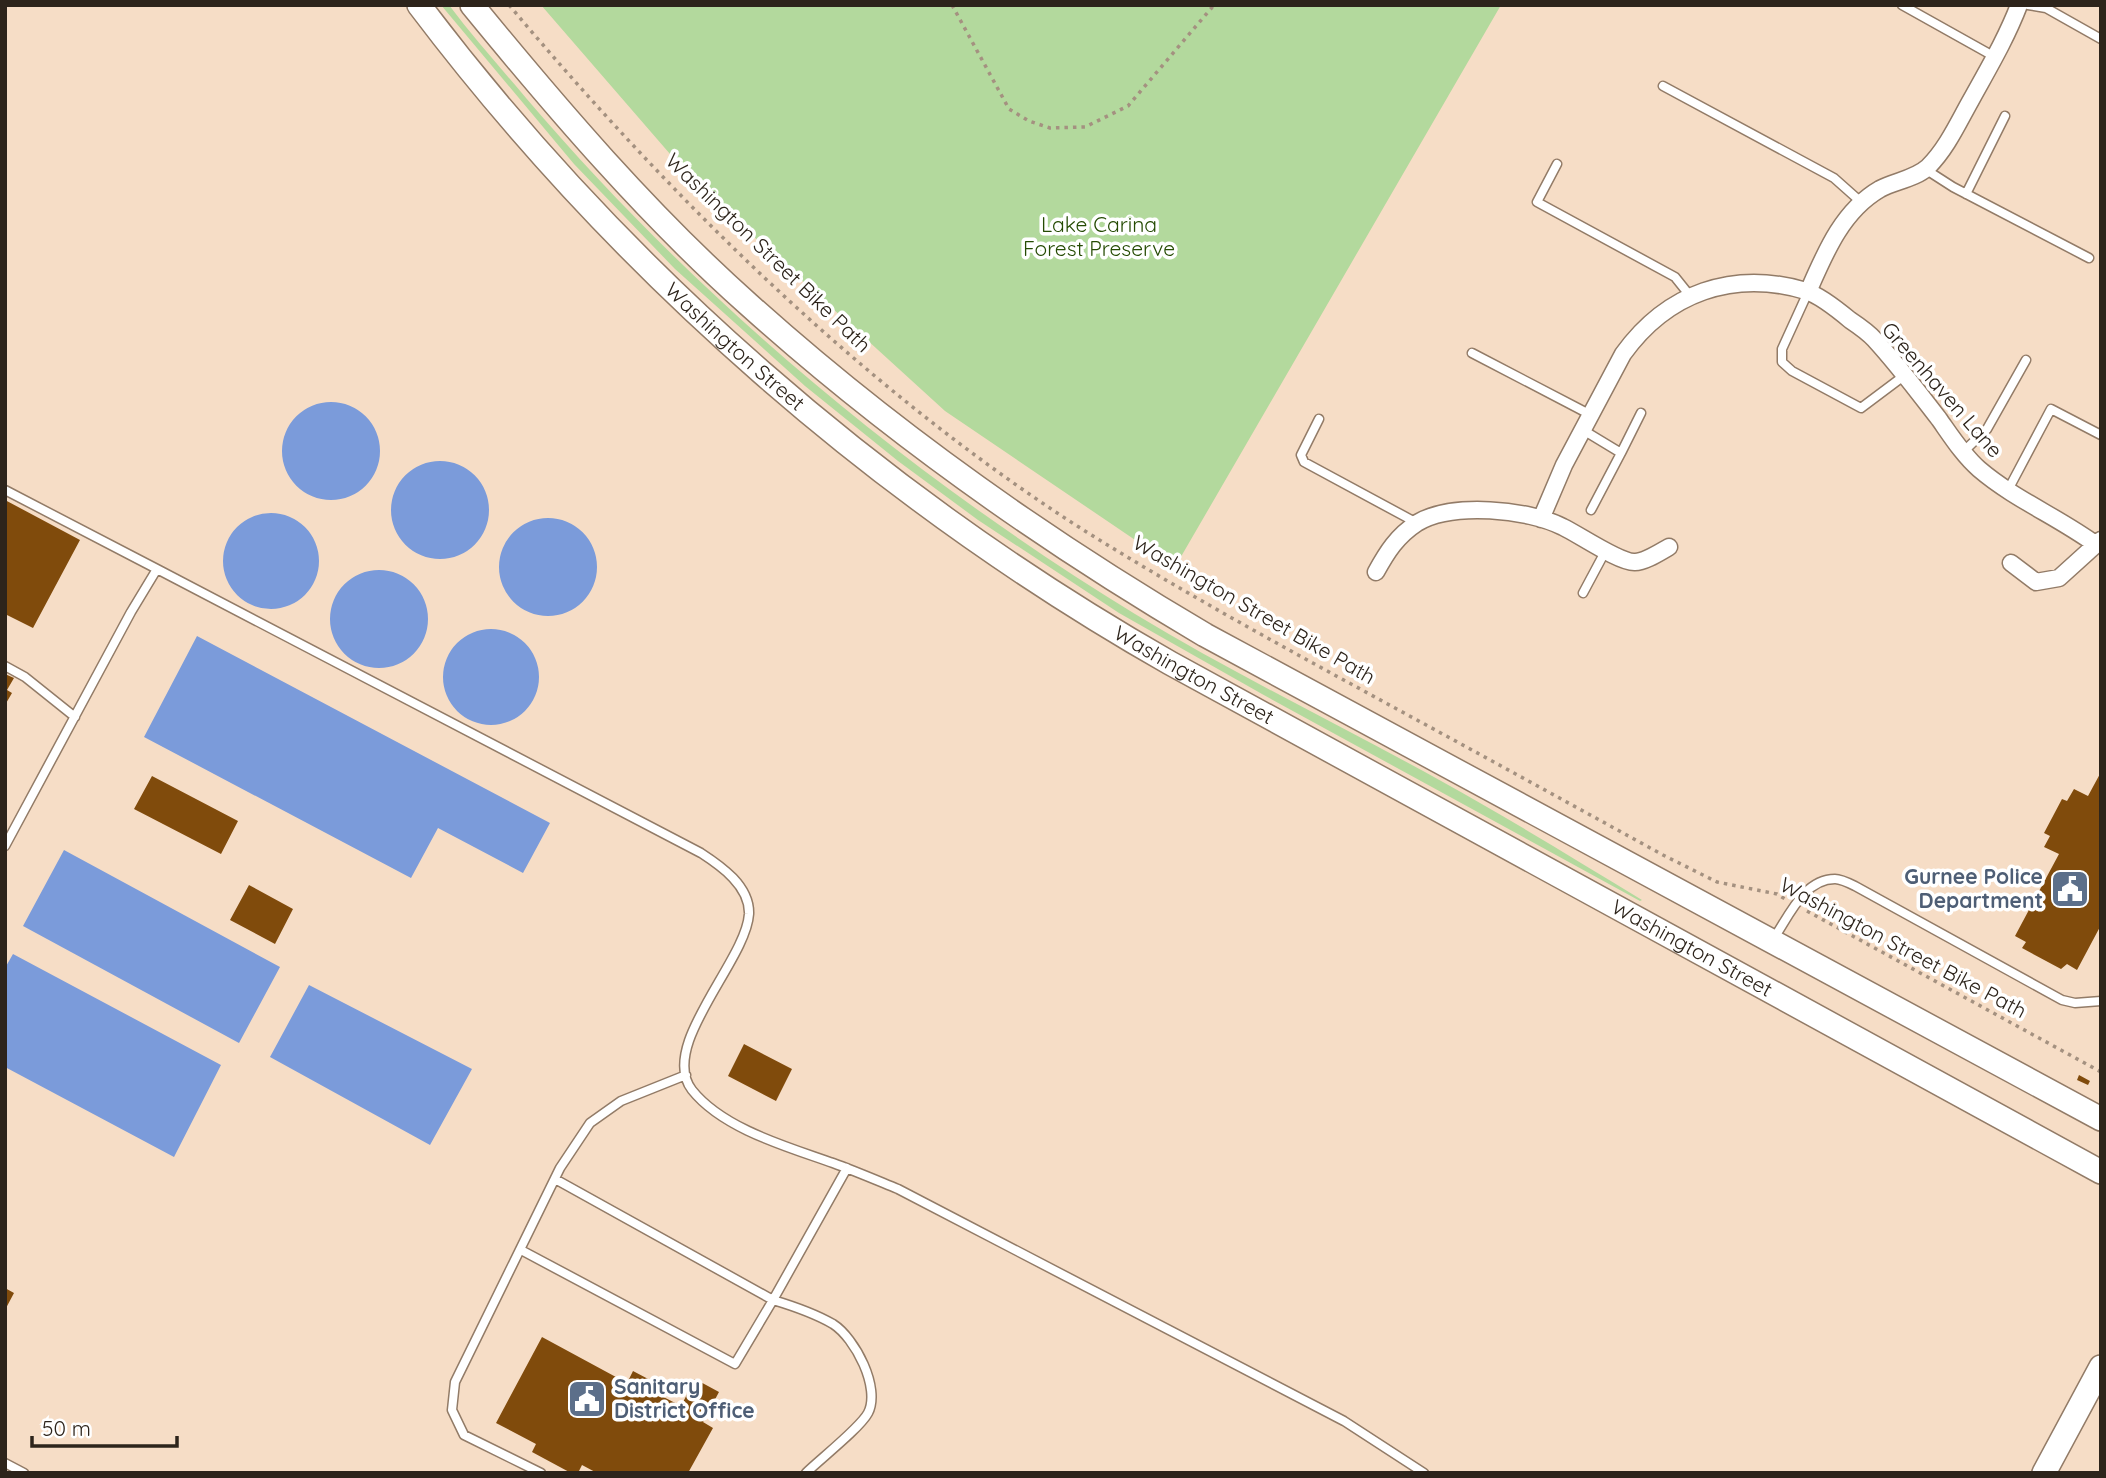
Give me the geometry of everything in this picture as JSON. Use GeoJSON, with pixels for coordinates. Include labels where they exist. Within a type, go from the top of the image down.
{"type":"FeatureCollection","features":[{"type":"Feature","properties":{"kind":"main road","name":"Washington Street"},"geometry":{"type":"LineString","coordinates":[[419,5],[490,95],[554,166],[678,294],[747,358],[844,441],[972,537],[1118,634],[2101,1172]]}},
{"type":"Feature","properties":{"kind":"main road","name":"Washington Street"},"geometry":{"type":"LineString","coordinates":[[472,5],[596,152],[747,303],[882,417],[994,501],[1134,593],[1205,635],[2101,1119]]}},
{"type":"Feature","properties":{"kind":"main road"},"geometry":{"type":"LineString","coordinates":[[2044,1473],[2101,1367]]}},
{"type":"Feature","properties":{"kind":"street"},"geometry":{"type":"LineString","coordinates":[[1808,292],[1840,228],[1861,202],[1885,187],[1926,169],[1943,149],[2009,31],[2019,5]]}},
{"type":"Feature","properties":{"kind":"street","name":"Greenhaven Lane"},"geometry":{"type":"LineString","coordinates":[[1541,519],[1564,465],[1634,338],[1665,310],[1690,297],[1705,290],[1746,283],[1808,292],[1873,338],[1978,468],[2008,490],[2098,542]]}},
{"type":"Feature","properties":{"kind":"street"},"geometry":{"type":"LineString","coordinates":[[1376,572],[1393,542],[1417,523],[1439,513],[1493,511],[1541,519],[1560,525],[1623,560],[1636,562],[1670,547]]}},
{"type":"Feature","properties":{"kind":"street"},"geometry":{"type":"LineString","coordinates":[[2011,564],[2036,582],[2059,578],[2098,542]]}},
{"type":"Feature","properties":{"kind":"lane"},"geometry":{"type":"LineString","coordinates":[[1902,5],[1995,57]]}},
{"type":"Feature","properties":{"kind":"lane"},"geometry":{"type":"LineString","coordinates":[[2028,5],[2046,8],[2101,39]]}},
{"type":"Feature","properties":{"kind":"lane"},"geometry":{"type":"LineString","coordinates":[[1663,86],[1834,178],[1861,202]]}},
{"type":"Feature","properties":{"kind":"lane"},"geometry":{"type":"LineString","coordinates":[[1966,194],[2006,116]]}},
{"type":"Feature","properties":{"kind":"lane"},"geometry":{"type":"LineString","coordinates":[[1558,164],[1537,202],[1675,277],[1690,297]]}},
{"type":"Feature","properties":{"kind":"lane"},"geometry":{"type":"LineString","coordinates":[[1926,169],[1966,194],[2089,258]]}},
{"type":"Feature","properties":{"kind":"lane"},"geometry":{"type":"LineString","coordinates":[[1808,292],[1782,349],[1782,362],[1792,371],[1861,408],[1905,375]]}},
{"type":"Feature","properties":{"kind":"lane"},"geometry":{"type":"LineString","coordinates":[[1472,354],[1591,415]]}},
{"type":"Feature","properties":{"kind":"lane"},"geometry":{"type":"LineString","coordinates":[[1963,452],[1987,429],[2026,360]]}},
{"type":"Feature","properties":{"kind":"lane"},"geometry":{"type":"LineString","coordinates":[[2008,490],[2051,409],[2101,435]]}},
{"type":"Feature","properties":{"kind":"lane"},"geometry":{"type":"LineString","coordinates":[[1591,510],[1641,413]]}},
{"type":"Feature","properties":{"kind":"lane"},"geometry":{"type":"LineString","coordinates":[[1319,419],[1301,455],[1304,462],[1417,523]]}},
{"type":"Feature","properties":{"kind":"lane"},"geometry":{"type":"LineString","coordinates":[[1583,430],[1620,453]]}},
{"type":"Feature","properties":{"kind":"lane"},"geometry":{"type":"LineString","coordinates":[[5,490],[701,853],[722,867],[742,890],[749,913],[740,944],[694,1029],[683,1064],[691,1089],[725,1119],[777,1144],[898,1189],[1344,1422],[1424,1473]]}},
{"type":"Feature","properties":{"kind":"lane"},"geometry":{"type":"LineString","coordinates":[[1583,593],[1606,550]]}},
{"type":"Feature","properties":{"kind":"lane"},"geometry":{"type":"LineString","coordinates":[[6,841],[157,569]]}},
{"type":"Feature","properties":{"kind":"lane"},"geometry":{"type":"LineString","coordinates":[[5,666],[25,677],[75,716]]}},
{"type":"Feature","properties":{"kind":"lane"},"geometry":{"type":"LineString","coordinates":[[1773,941],[1807,890],[1821,881],[1837,878],[2062,1000],[2075,1003],[2101,1001]]}},
{"type":"Feature","properties":{"kind":"lane"},"geometry":{"type":"LineString","coordinates":[[541,1473],[464,1434],[452,1410],[455,1382],[555,1179],[590,1123],[621,1101],[686,1075]]}},
{"type":"Feature","properties":{"kind":"lane"},"geometry":{"type":"LineString","coordinates":[[521,1250],[736,1364],[847,1168]]}},
{"type":"Feature","properties":{"kind":"lane"},"geometry":{"type":"LineString","coordinates":[[555,1179],[773,1300],[835,1325],[855,1349],[871,1383],[868,1413],[806,1473]]}},
{"type":"Feature","properties":{"kind":"lane"},"geometry":{"type":"LineString","coordinates":[[5,1463],[24,1473]]}},
{"type":"Feature","properties":{"kind":"path","name":"Washington Street Bike Path"},"geometry":{"type":"LineString","coordinates":[[509,5],[563,69],[685,199],[826,336],[970,450],[1072,522],[1200,601],[1663,855],[1717,882],[1777,894],[2101,1072]]}},
{"type":"Feature","properties":{"kind":"path"},"geometry":{"type":"LineString","coordinates":[[952,5],[1009,109],[1029,121],[1050,128],[1085,127],[1128,106],[1214,5]]}},
{"type":"Feature","properties":{"kind":"green space"},"geometry":{"type":"Polygon","coordinates":[[[441,5],[449,5],[593,173],[662,245],[735,314],[810,380],[968,503],[1051,560],[1177,639],[1437,779],[1642,900],[1262,694],[1119,613],[978,520],[898,461],[805,386],[675,269],[574,164],[441,5]]]}},
{"type":"Feature","properties":{"kind":"green space","name":"Lake Carina Forest Preserve"},"geometry":{"type":"Polygon","coordinates":[[[541,5],[1501,5],[1175,567],[945,411],[696,184],[541,5]]]}},
{"type":"Feature","properties":{"kind":"water"},"geometry":{"type":"Polygon","coordinates":[[[331,402],[358,410],[372,424],[380,451],[372,478],[358,492],[331,500],[304,492],[290,478],[282,451],[290,424],[304,410],[331,402]]]}},
{"type":"Feature","properties":{"kind":"water"},"geometry":{"type":"Polygon","coordinates":[[[440,461],[459,465],[475,475],[485,491],[489,510],[485,529],[475,545],[459,555],[440,559],[421,555],[405,545],[395,529],[391,510],[395,491],[405,475],[421,465],[440,461]]]}},
{"type":"Feature","properties":{"kind":"water"},"geometry":{"type":"Polygon","coordinates":[[[271,513],[289,516],[305,527],[316,543],[319,561],[316,579],[305,595],[289,606],[271,609],[253,606],[237,595],[226,579],[223,561],[226,543],[237,527],[253,516],[271,513]]]}},
{"type":"Feature","properties":{"kind":"water"},"geometry":{"type":"Polygon","coordinates":[[[548,518],[567,522],[582,533],[593,548],[597,567],[593,586],[582,601],[567,612],[548,616],[529,612],[514,601],[503,586],[499,567],[503,548],[514,533],[529,522],[548,518]]]}},
{"type":"Feature","properties":{"kind":"water"},"geometry":{"type":"Polygon","coordinates":[[[379,570],[398,574],[413,585],[424,600],[428,619],[424,638],[413,653],[398,664],[379,668],[360,664],[345,653],[334,638],[330,619],[334,600],[345,585],[360,574],[379,570]]]}},
{"type":"Feature","properties":{"kind":"water"},"geometry":{"type":"Polygon","coordinates":[[[482,629],[500,629],[518,637],[531,650],[539,668],[536,696],[518,717],[500,725],[482,725],[464,717],[451,704],[443,686],[443,668],[451,650],[464,637],[482,629]]]}},
{"type":"Feature","properties":{"kind":"water"},"geometry":{"type":"Polygon","coordinates":[[[197,636],[550,823],[523,873],[438,828],[411,878],[144,737],[197,636]]]}},
{"type":"Feature","properties":{"kind":"water"},"geometry":{"type":"Polygon","coordinates":[[[64,850],[280,967],[239,1043],[23,926],[64,850]]]}},
{"type":"Feature","properties":{"kind":"water"},"geometry":{"type":"Polygon","coordinates":[[[13,954],[221,1065],[174,1157],[5,1067],[5,968],[13,954]]]}},
{"type":"Feature","properties":{"kind":"water"},"geometry":{"type":"Polygon","coordinates":[[[309,985],[472,1069],[430,1145],[270,1057],[309,985]]]}},
{"type":"Feature","properties":{"kind":"building"},"geometry":{"type":"Polygon","coordinates":[[[5,500],[80,540],[33,628],[5,614],[5,500]]]}},
{"type":"Feature","properties":{"kind":"building"},"geometry":{"type":"Polygon","coordinates":[[[5,674],[14,678],[7,690],[12,693],[5,705],[5,674]]]}},
{"type":"Feature","properties":{"kind":"building","name":"Gurnee Police Department"},"geometry":{"type":"Polygon","coordinates":[[[2101,772],[2101,925],[2077,970],[2067,964],[2061,969],[2022,948],[2026,942],[2015,936],[2059,854],[2044,847],[2050,836],[2044,833],[2062,799],[2067,801],[2074,789],[2088,796],[2101,772]]]}},
{"type":"Feature","properties":{"kind":"building"},"geometry":{"type":"Polygon","coordinates":[[[152,776],[238,821],[221,854],[134,809],[152,776]]]}},
{"type":"Feature","properties":{"kind":"building"},"geometry":{"type":"Polygon","coordinates":[[[249,885],[293,909],[275,944],[230,920],[249,885]]]}},
{"type":"Feature","properties":{"kind":"building"},"geometry":{"type":"Polygon","coordinates":[[[744,1044],[792,1069],[776,1101],[728,1076],[744,1044]]]}},
{"type":"Feature","properties":{"kind":"building"},"geometry":{"type":"Polygon","coordinates":[[[2079,1075],[2090,1081],[2088,1085],[2077,1080],[2079,1075]]]}},
{"type":"Feature","properties":{"kind":"building"},"geometry":{"type":"Polygon","coordinates":[[[5,1288],[14,1293],[5,1310],[5,1288]]]}},
{"type":"Feature","properties":{"kind":"building","name":"Sanitary District Office"},"geometry":{"type":"Polygon","coordinates":[[[542,1337],[627,1383],[633,1371],[652,1381],[648,1389],[681,1406],[695,1379],[719,1392],[703,1422],[713,1428],[688,1473],[597,1473],[582,1465],[578,1473],[571,1473],[532,1452],[536,1444],[496,1423],[542,1337]]]}},
{"type":"Feature","properties":{"kind":"place","name":"Gurnee Police Department"},"geometry":{"type":"Point","coordinates":[2070,889]}},
{"type":"Feature","properties":{"kind":"place","name":"Sanitary District Office"},"geometry":{"type":"Point","coordinates":[587,1399]}}]}
